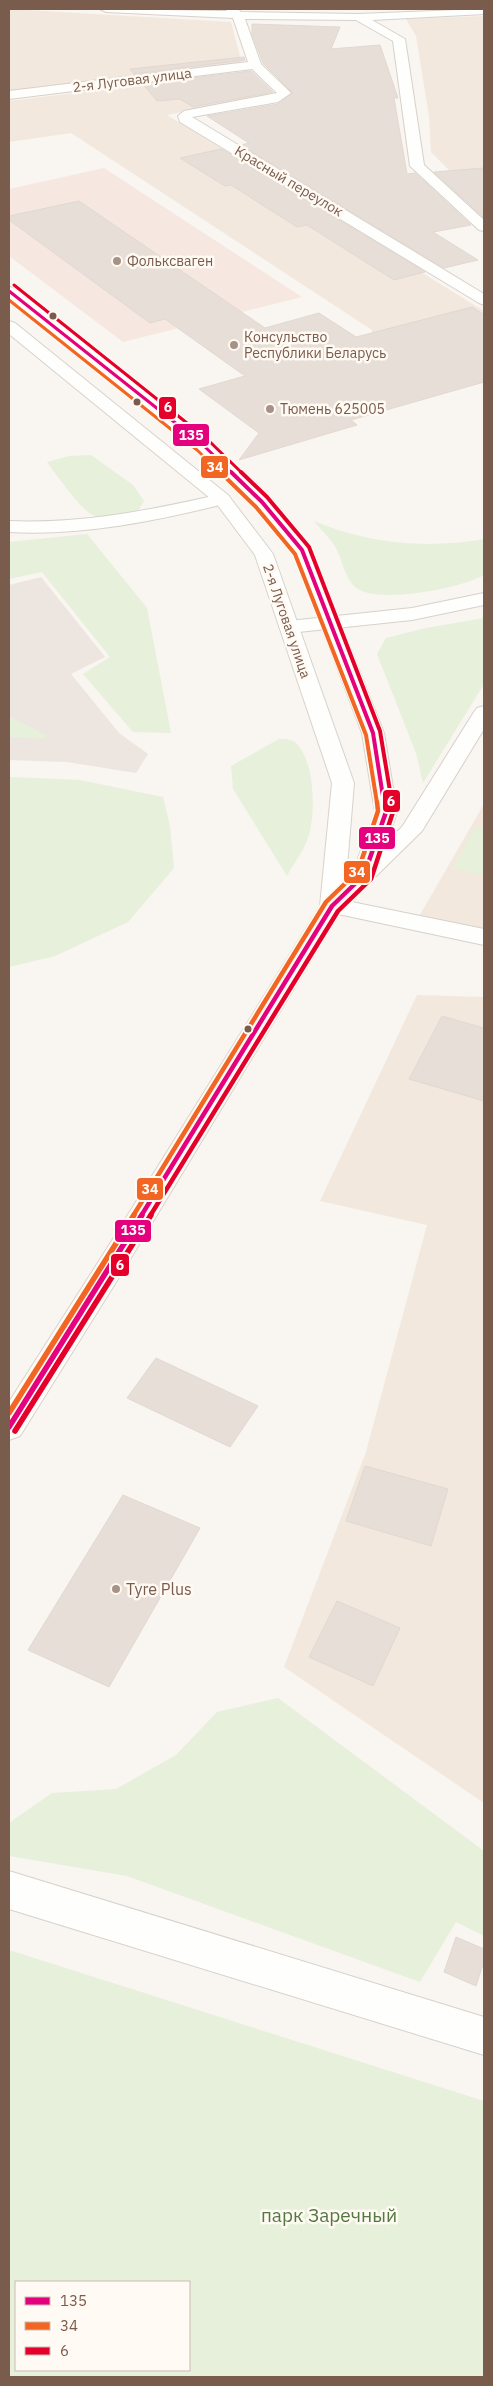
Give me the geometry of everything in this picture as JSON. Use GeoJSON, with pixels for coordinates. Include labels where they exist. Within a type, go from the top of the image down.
{"type":"FeatureCollection","features":[{"type":"Feature","properties":{"kind":"street"},"geometry":{"type":"LineString","coordinates":[[106,9],[358,17],[484,11]]}},
{"type":"Feature","properties":{"kind":"street"},"geometry":{"type":"LineString","coordinates":[[235,12],[255,66]]}},
{"type":"Feature","properties":{"kind":"street"},"geometry":{"type":"LineString","coordinates":[[358,17],[399,39],[417,166],[484,227]]}},
{"type":"Feature","properties":{"kind":"street","name":"Красный переулок"},"geometry":{"type":"LineString","coordinates":[[255,66],[285,93],[278,98],[184,116],[193,124],[484,300]]}},
{"type":"Feature","properties":{"kind":"street","name":"2-я Луговая улица"},"geometry":{"type":"LineString","coordinates":[[9,94],[255,66]]}},
{"type":"Feature","properties":{"kind":"street"},"geometry":{"type":"LineString","coordinates":[[9,291],[202,444],[262,502],[302,550],[373,732],[386,812],[364,875]]}},
{"type":"Feature","properties":{"kind":"street","name":"2-я Луговая улица"},"geometry":{"type":"LineString","coordinates":[[9,326],[222,499],[264,554],[343,783],[332,906]]}},
{"type":"Feature","properties":{"kind":"street"},"geometry":{"type":"LineString","coordinates":[[9,527],[33,529],[115,522],[222,499]]}},
{"type":"Feature","properties":{"kind":"street"},"geometry":{"type":"LineString","coordinates":[[289,627],[412,614],[484,599]]}},
{"type":"Feature","properties":{"kind":"street"},"geometry":{"type":"LineString","coordinates":[[9,1427],[116,1258],[332,906],[411,830],[484,712]]}},
{"type":"Feature","properties":{"kind":"street"},"geometry":{"type":"LineString","coordinates":[[332,906],[484,937]]}},
{"type":"Feature","properties":{"kind":"street"},"geometry":{"type":"LineString","coordinates":[[9,1890],[484,2036]]}},
{"type":"Feature","properties":{"kind":"shaded area"},"geometry":{"type":"Polygon","coordinates":[[[9,9],[231,22],[242,64],[9,91],[9,9]]]}},
{"type":"Feature","properties":{"kind":"shaded area"},"geometry":{"type":"Polygon","coordinates":[[[484,16],[484,205],[431,152],[429,116],[416,36],[406,19],[484,16]]]}},
{"type":"Feature","properties":{"kind":"shaded area"},"geometry":{"type":"Polygon","coordinates":[[[246,72],[270,95],[167,115],[484,311],[484,343],[397,366],[372,347],[372,330],[71,133],[9,142],[9,101],[246,72]]]}},
{"type":"Feature","properties":{"kind":"shaded area"},"geometry":{"type":"Polygon","coordinates":[[[104,168],[302,297],[123,342],[9,256],[9,189],[104,168]]]}},
{"type":"Feature","properties":{"kind":"shaded area"},"geometry":{"type":"Polygon","coordinates":[[[41,577],[105,657],[71,674],[119,733],[148,754],[136,773],[67,762],[9,760],[9,585],[41,577]]]}},
{"type":"Feature","properties":{"kind":"shaded area"},"geometry":{"type":"Polygon","coordinates":[[[484,804],[484,935],[417,920],[484,804]]]}},
{"type":"Feature","properties":{"kind":"shaded area"},"geometry":{"type":"Polygon","coordinates":[[[417,995],[484,997],[484,1803],[284,1667],[366,1452],[427,1225],[320,1201],[417,995]]]}},
{"type":"Feature","properties":{"kind":"green space"},"geometry":{"type":"Polygon","coordinates":[[[91,455],[133,485],[144,501],[138,511],[108,518],[91,514],[74,498],[47,462],[69,456],[91,455]]]}},
{"type":"Feature","properties":{"kind":"green space"},"geometry":{"type":"Polygon","coordinates":[[[314,521],[355,535],[398,542],[441,544],[484,539],[484,575],[457,585],[418,593],[380,595],[364,592],[351,582],[336,548],[314,521]]]}},
{"type":"Feature","properties":{"kind":"green space"},"geometry":{"type":"Polygon","coordinates":[[[87,534],[147,608],[171,733],[133,732],[83,674],[110,657],[42,572],[9,579],[9,542],[87,534]]]}},
{"type":"Feature","properties":{"kind":"green space"},"geometry":{"type":"Polygon","coordinates":[[[484,618],[484,684],[423,783],[416,753],[377,654],[386,638],[426,628],[484,618]]]}},
{"type":"Feature","properties":{"kind":"green space"},"geometry":{"type":"Polygon","coordinates":[[[9,716],[46,735],[44,739],[9,737],[9,716]]]}},
{"type":"Feature","properties":{"kind":"green space"},"geometry":{"type":"Polygon","coordinates":[[[279,739],[293,741],[303,753],[310,776],[313,803],[311,828],[308,838],[287,876],[233,789],[231,766],[279,739]]]}},
{"type":"Feature","properties":{"kind":"green space"},"geometry":{"type":"Polygon","coordinates":[[[9,777],[80,780],[163,797],[170,826],[174,868],[128,922],[55,956],[9,967],[9,777]]]}},
{"type":"Feature","properties":{"kind":"green space"},"geometry":{"type":"Polygon","coordinates":[[[476,826],[484,829],[484,875],[452,869],[476,826]]]}},
{"type":"Feature","properties":{"kind":"green space"},"geometry":{"type":"Polygon","coordinates":[[[278,1698],[484,1851],[484,1936],[456,1922],[420,1982],[127,1876],[9,1856],[9,1823],[52,1793],[116,1789],[176,1755],[217,1712],[278,1698]]]}},
{"type":"Feature","properties":{"kind":"green space","name":"парк Заречный"},"geometry":{"type":"Polygon","coordinates":[[[9,1950],[484,2101],[484,2377],[9,2377],[9,1950]]]}},
{"type":"Feature","properties":{"kind":"building"},"geometry":{"type":"Polygon","coordinates":[[[252,24],[340,27],[331,49],[380,45],[398,98],[394,98],[407,174],[415,173],[471,225],[433,232],[478,260],[444,268],[241,145],[249,143],[207,116],[278,104],[293,93],[263,63],[252,34],[252,24]]]}},
{"type":"Feature","properties":{"kind":"building"},"geometry":{"type":"Polygon","coordinates":[[[244,57],[245,60],[134,74],[130,69],[244,57]]]}},
{"type":"Feature","properties":{"kind":"building"},"geometry":{"type":"Polygon","coordinates":[[[251,71],[273,92],[193,107],[180,99],[157,101],[143,84],[251,71]]]}},
{"type":"Feature","properties":{"kind":"building"},"geometry":{"type":"Polygon","coordinates":[[[221,149],[425,272],[394,280],[307,225],[297,227],[231,185],[225,186],[180,158],[221,149]]]}},
{"type":"Feature","properties":{"kind":"building"},"geometry":{"type":"Polygon","coordinates":[[[484,168],[484,218],[434,172],[484,168]]]}},
{"type":"Feature","properties":{"kind":"building"},"geometry":{"type":"Polygon","coordinates":[[[79,201],[265,328],[319,313],[356,337],[472,307],[484,315],[484,382],[351,420],[357,425],[239,460],[259,433],[199,389],[245,376],[165,319],[150,323],[9,220],[9,216],[79,201]]]}},
{"type":"Feature","properties":{"kind":"building"},"geometry":{"type":"Polygon","coordinates":[[[442,1016],[484,1028],[484,1101],[409,1079],[442,1016]]]}},
{"type":"Feature","properties":{"kind":"building"},"geometry":{"type":"Polygon","coordinates":[[[156,1358],[258,1406],[230,1447],[127,1398],[156,1358]]]}},
{"type":"Feature","properties":{"kind":"building"},"geometry":{"type":"Polygon","coordinates":[[[365,1466],[448,1489],[431,1546],[346,1521],[365,1466]]]}},
{"type":"Feature","properties":{"kind":"building","name":"Tyre Plus"},"geometry":{"type":"Polygon","coordinates":[[[123,1495],[200,1528],[109,1687],[28,1650],[123,1495]]]}},
{"type":"Feature","properties":{"kind":"building"},"geometry":{"type":"Polygon","coordinates":[[[337,1601],[400,1628],[373,1686],[309,1657],[337,1601]]]}},
{"type":"Feature","properties":{"kind":"building"},"geometry":{"type":"Polygon","coordinates":[[[456,1937],[484,1949],[484,1961],[476,1986],[444,1972],[456,1937]]]}},
{"type":"Feature","properties":{"kind":"transit line","name":"6"},"geometry":{"type":"LineString","coordinates":[[14,285],[207,439],[267,497],[309,547],[380,731],[393,812],[371,879],[338,911],[122,1262],[15,1431]]}},
{"type":"Feature","properties":{"kind":"transit line","name":"135"},"geometry":{"type":"LineString","coordinates":[[9,291],[202,444],[262,502],[302,550],[373,733],[386,812],[364,875],[332,906],[116,1258],[9,1427]]}},
{"type":"Feature","properties":{"kind":"transit line","name":"34"},"geometry":{"type":"LineString","coordinates":[[9,300],[197,450],[256,507],[295,554],[366,735],[378,811],[358,871],[326,902],[110,1254],[9,1413]]}},
{"type":"Feature","properties":{"kind":"place","name":"Фольксваген"},"geometry":{"type":"Point","coordinates":[117,261]}},
{"type":"Feature","properties":{"kind":"place","name":"Консульство Республики Беларусь"},"geometry":{"type":"Point","coordinates":[234,345]}},
{"type":"Feature","properties":{"kind":"place","name":"Тюмень 625005"},"geometry":{"type":"Point","coordinates":[270,409]}},
{"type":"Feature","properties":{"kind":"place","name":"Tyre Plus"},"geometry":{"type":"Point","coordinates":[116,1589]}}]}
